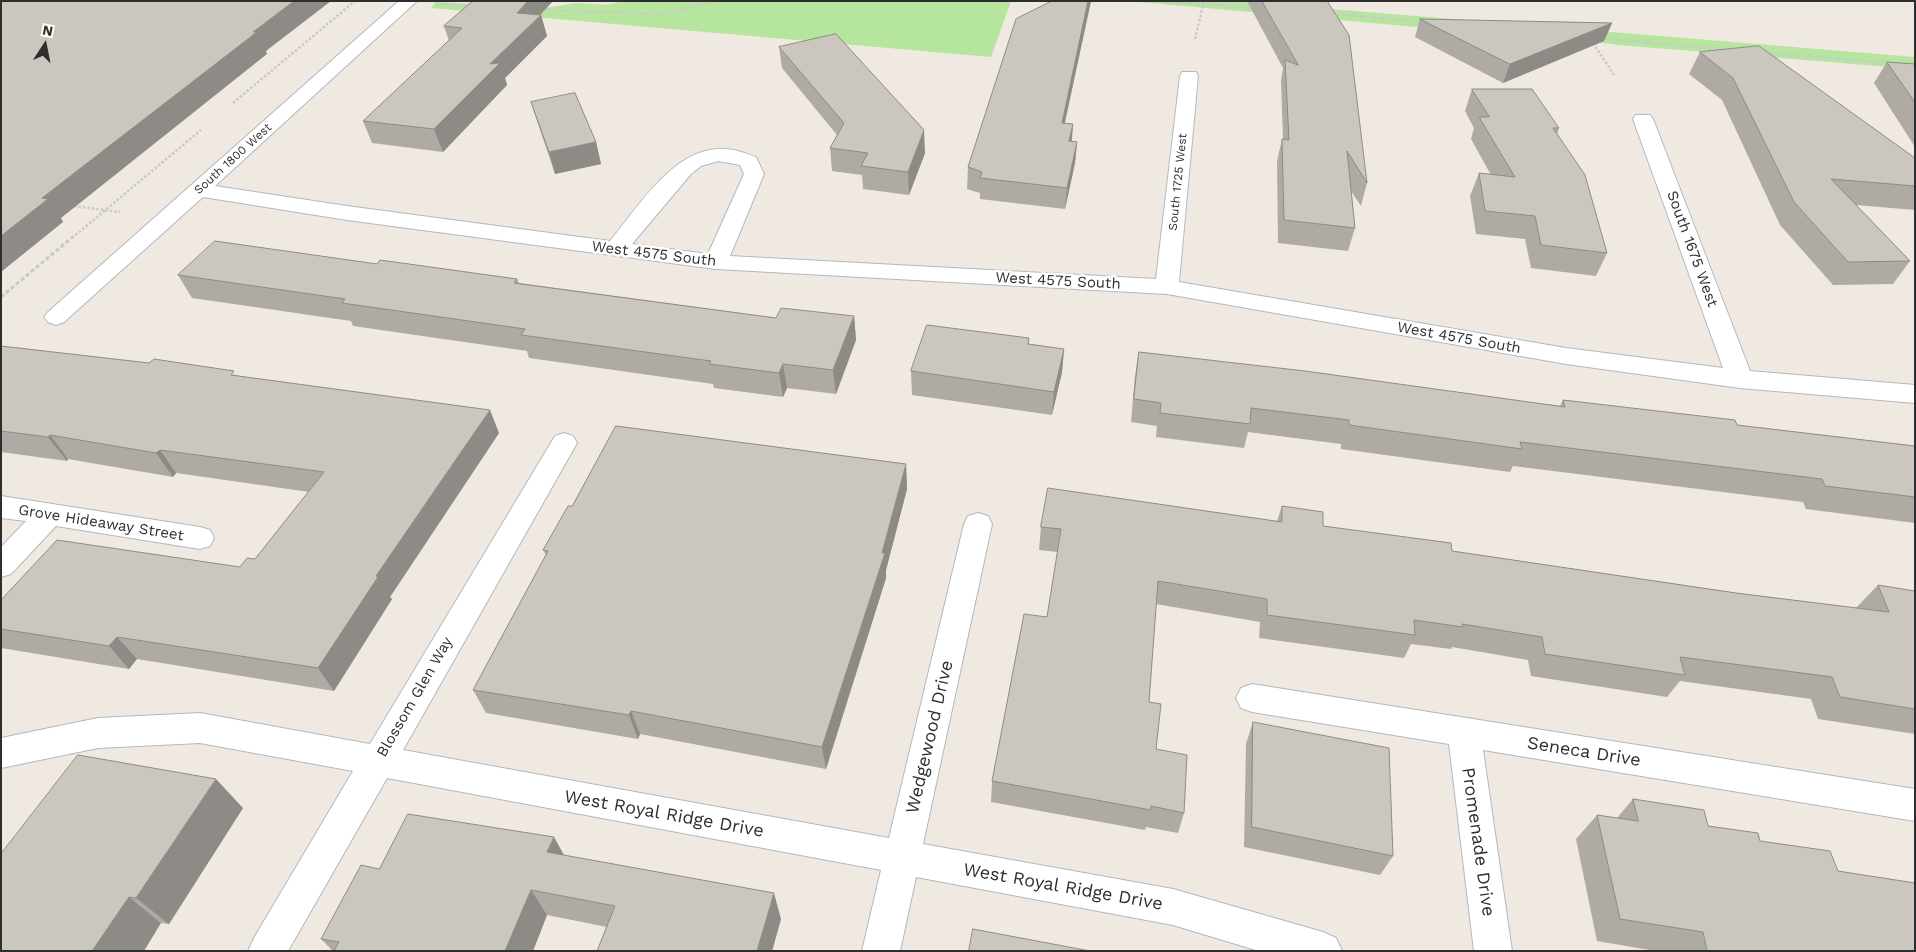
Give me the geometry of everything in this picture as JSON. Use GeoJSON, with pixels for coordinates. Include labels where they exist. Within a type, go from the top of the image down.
{"type":"FeatureCollection","features":[{"type":"Feature","properties":{"kind":"street","name":"South 1800 West"},"geometry":{"type":"LineString","coordinates":[[56,318],[410,1]]}},
{"type":"Feature","properties":{"kind":"street","name":"South 1725 West"},"geometry":{"type":"LineString","coordinates":[[1168,287],[1189,76]]}},
{"type":"Feature","properties":{"kind":"street","name":"South 1675 West"},"geometry":{"type":"LineString","coordinates":[[1643,119],[1740,379]]}},
{"type":"Feature","properties":{"kind":"street"},"geometry":{"type":"LineString","coordinates":[[615,250],[676,175],[693,161],[716,154],[734,155],[749,161],[754,174],[716,262]]}},
{"type":"Feature","properties":{"kind":"street","name":"West 4575 South"},"geometry":{"type":"LineString","coordinates":[[199,190],[615,250],[716,262],[1168,287],[1566,356],[1740,379],[1915,394]]}},
{"type":"Feature","properties":{"kind":"street","name":"Blossom Glen Way"},"geometry":{"type":"LineString","coordinates":[[267,951],[564,443]]}},
{"type":"Feature","properties":{"kind":"street","name":"Grove Hideaway Street"},"geometry":{"type":"LineString","coordinates":[[1,507],[200,538]]}},
{"type":"Feature","properties":{"kind":"street"},"geometry":{"type":"LineString","coordinates":[[1,566],[49,514]]}},
{"type":"Feature","properties":{"kind":"street","name":"Wedgewood Drive"},"geometry":{"type":"LineString","coordinates":[[881,951],[978,524]]}},
{"type":"Feature","properties":{"kind":"street","name":"Seneca Drive"},"geometry":{"type":"LineString","coordinates":[[1252,698],[1915,805]]}},
{"type":"Feature","properties":{"kind":"street","name":"West Royal Ridge Drive"},"geometry":{"type":"LineString","coordinates":[[1,753],[98,733],[200,728],[1173,907],[1323,951]]}},
{"type":"Feature","properties":{"kind":"street","name":"Promenade Drive"},"geometry":{"type":"LineString","coordinates":[[1464,732],[1493,951]]}},
{"type":"Feature","properties":{"kind":"path"},"geometry":{"type":"LineString","coordinates":[[233,103],[354,1]]}},
{"type":"Feature","properties":{"kind":"path"},"geometry":{"type":"LineString","coordinates":[[538,10],[664,14],[714,1]]}},
{"type":"Feature","properties":{"kind":"path"},"geometry":{"type":"LineString","coordinates":[[1162,1],[1260,9]]}},
{"type":"Feature","properties":{"kind":"path"},"geometry":{"type":"LineString","coordinates":[[1195,39],[1204,1]]}},
{"type":"Feature","properties":{"kind":"path"},"geometry":{"type":"LineString","coordinates":[[434,4],[479,6]]}},
{"type":"Feature","properties":{"kind":"path"},"geometry":{"type":"LineString","coordinates":[[1327,14],[1424,22]]}},
{"type":"Feature","properties":{"kind":"path"},"geometry":{"type":"LineString","coordinates":[[1589,36],[1614,75]]}},
{"type":"Feature","properties":{"kind":"path"},"geometry":{"type":"LineString","coordinates":[[1598,37],[1732,50]]}},
{"type":"Feature","properties":{"kind":"path"},"geometry":{"type":"LineString","coordinates":[[1760,53],[1896,64]]}},
{"type":"Feature","properties":{"kind":"path"},"geometry":{"type":"LineString","coordinates":[[1,297],[201,130]]}},
{"type":"Feature","properties":{"kind":"path"},"geometry":{"type":"LineString","coordinates":[[68,205],[105,210]]}},
{"type":"Feature","properties":{"kind":"green space"},"geometry":{"type":"Polygon","coordinates":[[[624,1],[1011,1],[991,57],[431,8],[436,2],[545,8],[576,3],[606,5],[624,1]]]}},
{"type":"Feature","properties":{"kind":"green space"},"geometry":{"type":"Polygon","coordinates":[[[1128,1],[1234,1],[1915,57],[1915,69],[1618,45],[1485,28],[1428,28],[1128,1]]]}},
{"type":"Feature","properties":{"kind":"building"},"geometry":{"type":"Polygon","coordinates":[[[1,1],[294,1],[253,32],[257,32],[42,198],[48,199],[1,236],[1,1]]]}},
{"type":"Feature","properties":{"kind":"building"},"geometry":{"type":"Polygon","coordinates":[[[473,1],[528,1],[517,13],[541,15],[490,64],[500,63],[434,129],[363,121],[462,28],[444,26],[473,1]]]}},
{"type":"Feature","properties":{"kind":"building"},"geometry":{"type":"Polygon","coordinates":[[[1052,1],[1088,1],[1062,123],[1073,124],[1069,141],[1077,142],[1067,188],[980,178],[982,172],[968,167],[1016,19],[1052,1]]]}},
{"type":"Feature","properties":{"kind":"building"},"geometry":{"type":"Polygon","coordinates":[[[1262,1],[1327,1],[1349,35],[1367,183],[1347,151],[1355,228],[1284,220],[1282,139],[1289,140],[1285,60],[1298,65],[1262,1]]]}},
{"type":"Feature","properties":{"kind":"building"},"geometry":{"type":"Polygon","coordinates":[[[1420,19],[1612,23],[1510,64],[1420,19]]]}},
{"type":"Feature","properties":{"kind":"building"},"geometry":{"type":"Polygon","coordinates":[[[836,34],[924,130],[908,172],[861,166],[868,153],[830,148],[844,123],[779,47],[836,34]]]}},
{"type":"Feature","properties":{"kind":"building"},"geometry":{"type":"Polygon","coordinates":[[[1759,46],[1915,158],[1915,186],[1831,179],[1910,261],[1848,262],[1794,202],[1733,78],[1700,52],[1759,46]]]}},
{"type":"Feature","properties":{"kind":"building"},"geometry":{"type":"Polygon","coordinates":[[[1887,62],[1915,64],[1915,102],[1887,62]]]}},
{"type":"Feature","properties":{"kind":"building"},"geometry":{"type":"Polygon","coordinates":[[[1472,89],[1532,89],[1559,128],[1553,128],[1585,175],[1607,253],[1541,245],[1535,216],[1485,211],[1479,173],[1515,177],[1479,117],[1489,117],[1472,89]]]}},
{"type":"Feature","properties":{"kind":"building"},"geometry":{"type":"Polygon","coordinates":[[[575,93],[596,142],[549,152],[531,102],[575,93]]]}},
{"type":"Feature","properties":{"kind":"building"},"geometry":{"type":"Polygon","coordinates":[[[215,241],[377,264],[380,260],[517,279],[514,283],[776,318],[781,308],[854,316],[833,370],[783,364],[779,373],[709,364],[711,361],[521,335],[525,329],[342,303],[345,299],[178,275],[215,241]]]}},
{"type":"Feature","properties":{"kind":"building"},"geometry":{"type":"Polygon","coordinates":[[[927,325],[1029,338],[1028,344],[1064,349],[1054,392],[911,371],[927,325]]]}},
{"type":"Feature","properties":{"kind":"building"},"geometry":{"type":"Polygon","coordinates":[[[1,346],[149,363],[154,359],[234,371],[231,375],[490,410],[376,576],[378,577],[318,668],[117,637],[109,646],[1,629],[1,600],[57,540],[240,567],[247,558],[255,559],[324,472],[160,450],[156,453],[50,435],[48,437],[1,431],[1,346]]]}},
{"type":"Feature","properties":{"kind":"building"},"geometry":{"type":"Polygon","coordinates":[[[1139,352],[1305,371],[1565,407],[1563,400],[1735,420],[1737,425],[1915,446],[1915,497],[1825,486],[1822,479],[1520,442],[1522,449],[1349,425],[1349,420],[1251,408],[1250,424],[1160,413],[1161,403],[1134,399],[1139,352]]]}},
{"type":"Feature","properties":{"kind":"building"},"geometry":{"type":"Polygon","coordinates":[[[616,426],[906,464],[882,553],[885,553],[822,747],[631,711],[629,715],[473,690],[548,551],[543,550],[568,506],[572,506],[616,426]]]}},
{"type":"Feature","properties":{"kind":"building"},"geometry":{"type":"Polygon","coordinates":[[[1048,488],[1282,522],[1282,506],[1323,512],[1323,526],[1451,543],[1452,551],[1736,593],[1889,612],[1878,585],[1915,591],[1915,709],[1840,697],[1832,677],[1680,657],[1685,675],[1545,654],[1542,637],[1462,624],[1463,627],[1414,620],[1415,635],[1267,615],[1267,599],[1158,581],[1149,702],[1161,704],[1156,749],[1187,755],[1184,813],[1151,806],[1151,810],[992,781],[1024,614],[1047,617],[1061,529],[1041,527],[1048,488]]]}},
{"type":"Feature","properties":{"kind":"building"},"geometry":{"type":"Polygon","coordinates":[[[1253,722],[1389,748],[1393,856],[1252,827],[1253,722]]]}},
{"type":"Feature","properties":{"kind":"building"},"geometry":{"type":"Polygon","coordinates":[[[78,755],[216,779],[136,898],[129,897],[92,951],[1,951],[1,854],[78,755]]]}},
{"type":"Feature","properties":{"kind":"building"},"geometry":{"type":"Polygon","coordinates":[[[1633,799],[1704,810],[1708,826],[1758,833],[1760,841],[1830,851],[1838,871],[1915,883],[1915,951],[1707,951],[1703,932],[1620,919],[1597,815],[1638,821],[1633,799]]]}},
{"type":"Feature","properties":{"kind":"building"},"geometry":{"type":"Polygon","coordinates":[[[408,814],[554,837],[547,852],[774,893],[757,951],[597,951],[615,906],[531,890],[505,951],[334,951],[339,942],[321,939],[361,865],[379,869],[408,814]]]}},
{"type":"Feature","properties":{"kind":"building"},"geometry":{"type":"Polygon","coordinates":[[[973,929],[1090,951],[969,951],[973,929]]]}}]}
